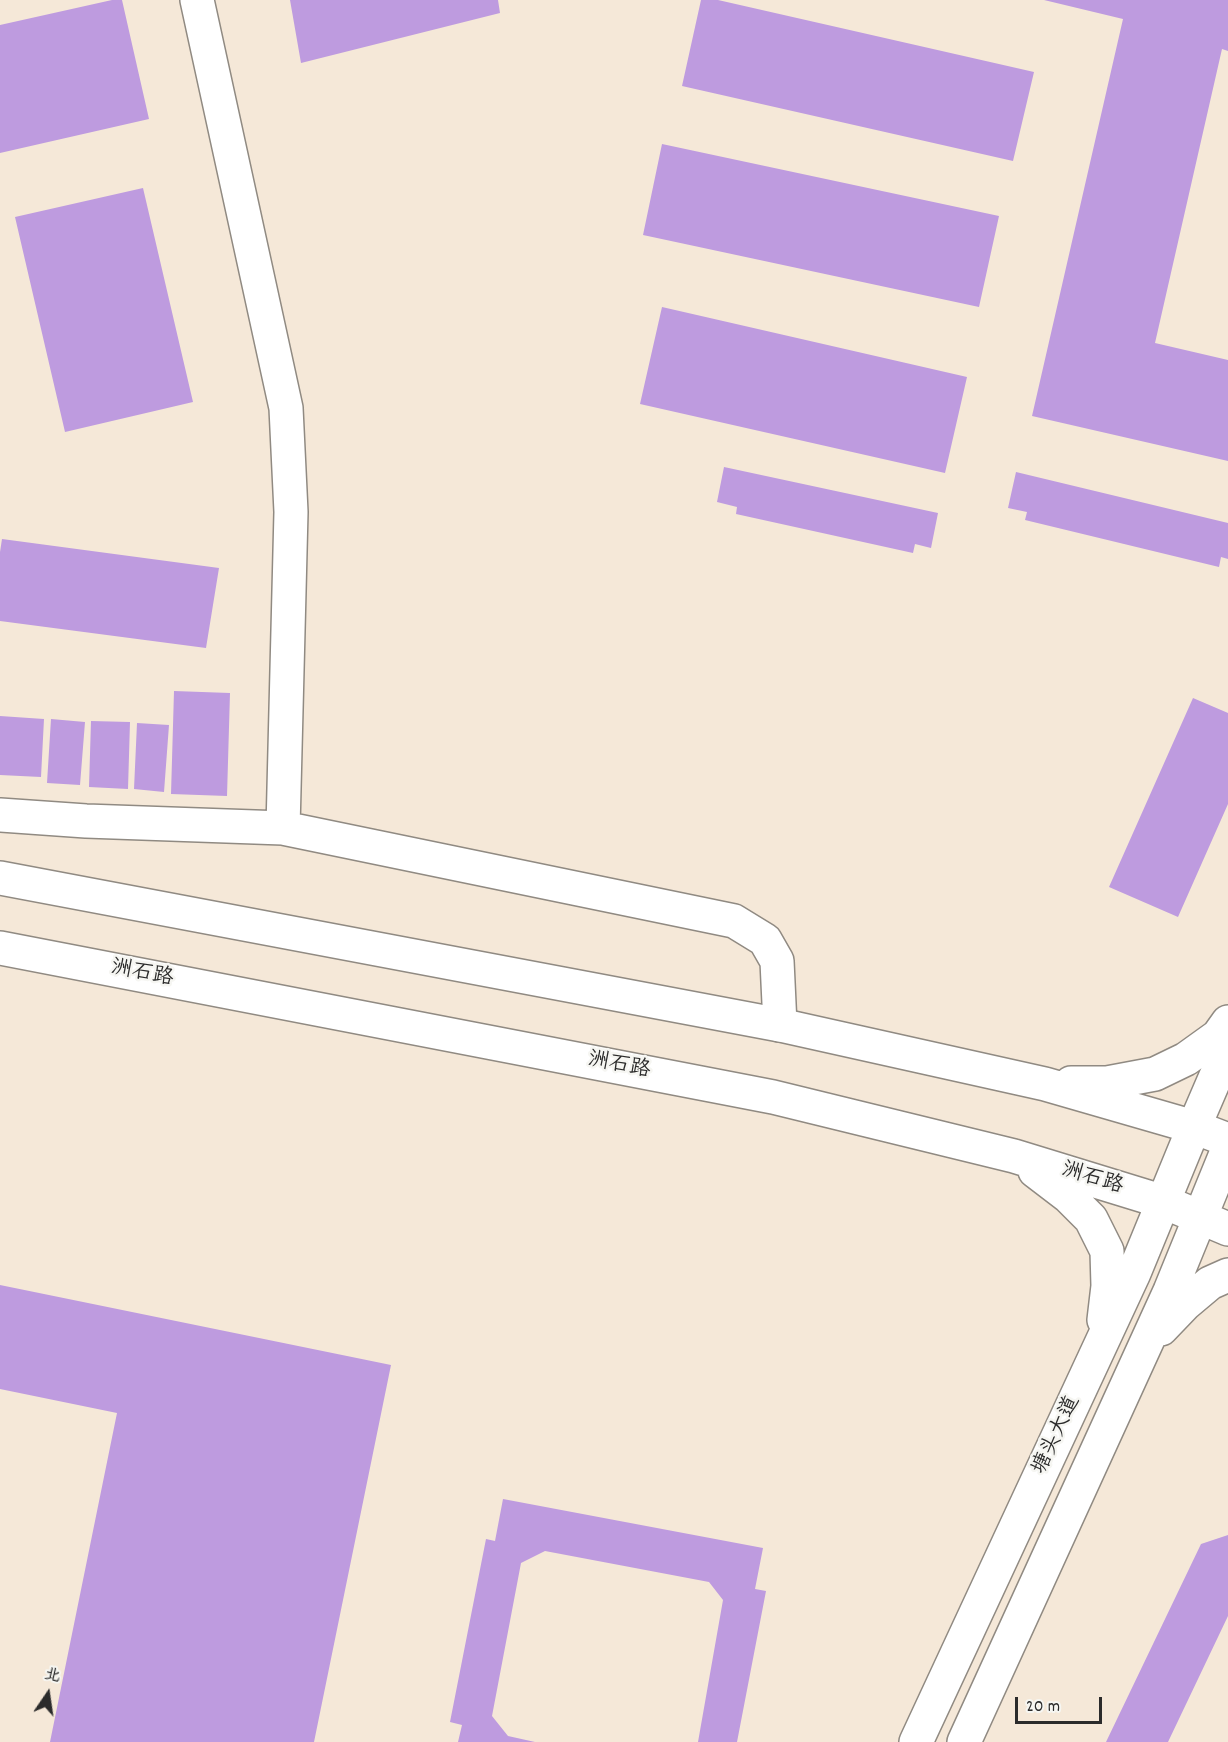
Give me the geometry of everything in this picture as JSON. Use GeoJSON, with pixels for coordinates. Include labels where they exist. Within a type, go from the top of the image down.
{"type":"FeatureCollection","features":[{"type":"Feature","properties":{"kind":"main road"},"geometry":{"type":"LineString","coordinates":[[197,0],[286,408],[291,512],[283,828]]}},
{"type":"Feature","properties":{"kind":"main road"},"geometry":{"type":"LineString","coordinates":[[0,815],[86,821],[283,828],[734,921],[765,940],[777,961],[780,1025]]}},
{"type":"Feature","properties":{"kind":"main road"},"geometry":{"type":"LineString","coordinates":[[0,878],[780,1025],[1045,1084],[1194,1127],[1228,1140]]}},
{"type":"Feature","properties":{"kind":"main road","name":"洲石路"},"geometry":{"type":"LineString","coordinates":[[0,948],[773,1097],[1014,1156],[1164,1202],[1215,1223]]}},
{"type":"Feature","properties":{"kind":"main road"},"geometry":{"type":"LineString","coordinates":[[1045,1084],[1107,1083],[1155,1074],[1186,1059],[1218,1036],[1228,1022]]}},
{"type":"Feature","properties":{"kind":"main road","name":"塘头大道"},"geometry":{"type":"LineString","coordinates":[[916,1742],[1134,1273],[1228,1048]]}},
{"type":"Feature","properties":{"kind":"main road","name":"塘头大道"},"geometry":{"type":"LineString","coordinates":[[964,1742],[1146,1345],[1215,1223],[1228,1149]]}},
{"type":"Feature","properties":{"kind":"main road"},"geometry":{"type":"LineString","coordinates":[[1014,1156],[1069,1197],[1091,1219],[1107,1251],[1108,1286],[1100,1346]]}},
{"type":"Feature","properties":{"kind":"main road"},"geometry":{"type":"LineString","coordinates":[[1146,1345],[1185,1304],[1210,1283],[1228,1275]]}},
{"type":"Feature","properties":{"kind":"building"},"geometry":{"type":"Polygon","coordinates":[[[112,0],[122,0],[149,119],[0,153],[0,25],[112,0]]]}},
{"type":"Feature","properties":{"kind":"building"},"geometry":{"type":"Polygon","coordinates":[[[290,0],[498,0],[500,13],[301,63],[290,0]]]}},
{"type":"Feature","properties":{"kind":"building"},"geometry":{"type":"Polygon","coordinates":[[[701,0],[718,0],[1034,72],[1013,161],[682,86],[701,0]]]}},
{"type":"Feature","properties":{"kind":"building"},"geometry":{"type":"Polygon","coordinates":[[[1044,0],[1228,0],[1228,51],[1222,49],[1155,343],[1228,360],[1228,461],[1032,416],[1123,19],[1044,0]]]}},
{"type":"Feature","properties":{"kind":"building"},"geometry":{"type":"Polygon","coordinates":[[[662,144],[999,216],[979,307],[643,235],[662,144]]]}},
{"type":"Feature","properties":{"kind":"building"},"geometry":{"type":"Polygon","coordinates":[[[143,188],[193,402],[65,432],[15,217],[143,188]]]}},
{"type":"Feature","properties":{"kind":"building"},"geometry":{"type":"Polygon","coordinates":[[[662,307],[967,377],[945,473],[640,404],[662,307]]]}},
{"type":"Feature","properties":{"kind":"building"},"geometry":{"type":"Polygon","coordinates":[[[724,467],[938,513],[931,548],[915,544],[913,553],[736,514],[737,507],[717,502],[724,467]]]}},
{"type":"Feature","properties":{"kind":"building"},"geometry":{"type":"Polygon","coordinates":[[[1016,472],[1228,523],[1228,559],[1221,557],[1219,567],[1025,520],[1027,512],[1008,508],[1016,472]]]}},
{"type":"Feature","properties":{"kind":"building"},"geometry":{"type":"Polygon","coordinates":[[[2,539],[219,568],[206,648],[0,621],[2,539]]]}},
{"type":"Feature","properties":{"kind":"building"},"geometry":{"type":"Polygon","coordinates":[[[174,691],[230,693],[227,796],[171,794],[174,691]]]}},
{"type":"Feature","properties":{"kind":"building"},"geometry":{"type":"Polygon","coordinates":[[[1193,698],[1228,713],[1228,804],[1178,917],[1109,887],[1193,698]]]}},
{"type":"Feature","properties":{"kind":"building"},"geometry":{"type":"Polygon","coordinates":[[[0,716],[44,719],[41,777],[0,775],[0,716]]]}},
{"type":"Feature","properties":{"kind":"building"},"geometry":{"type":"Polygon","coordinates":[[[51,719],[85,722],[80,785],[47,783],[51,719]]]}},
{"type":"Feature","properties":{"kind":"building"},"geometry":{"type":"Polygon","coordinates":[[[91,721],[130,722],[128,789],[89,787],[91,721]]]}},
{"type":"Feature","properties":{"kind":"building"},"geometry":{"type":"Polygon","coordinates":[[[137,723],[169,725],[164,792],[134,789],[137,723]]]}},
{"type":"Feature","properties":{"kind":"building"},"geometry":{"type":"Polygon","coordinates":[[[0,1285],[391,1365],[314,1742],[50,1742],[117,1413],[0,1389],[0,1285]]]}},
{"type":"Feature","properties":{"kind":"building"},"geometry":{"type":"Polygon","coordinates":[[[503,1499],[763,1548],[755,1589],[766,1591],[737,1742],[698,1742],[723,1600],[709,1582],[545,1551],[521,1563],[492,1716],[508,1736],[535,1742],[458,1742],[462,1725],[450,1722],[486,1539],[495,1541],[503,1499]]]}},
{"type":"Feature","properties":{"kind":"building"},"geometry":{"type":"Polygon","coordinates":[[[1228,1535],[1228,1616],[1168,1742],[1106,1742],[1201,1544],[1228,1535]]]}}]}
